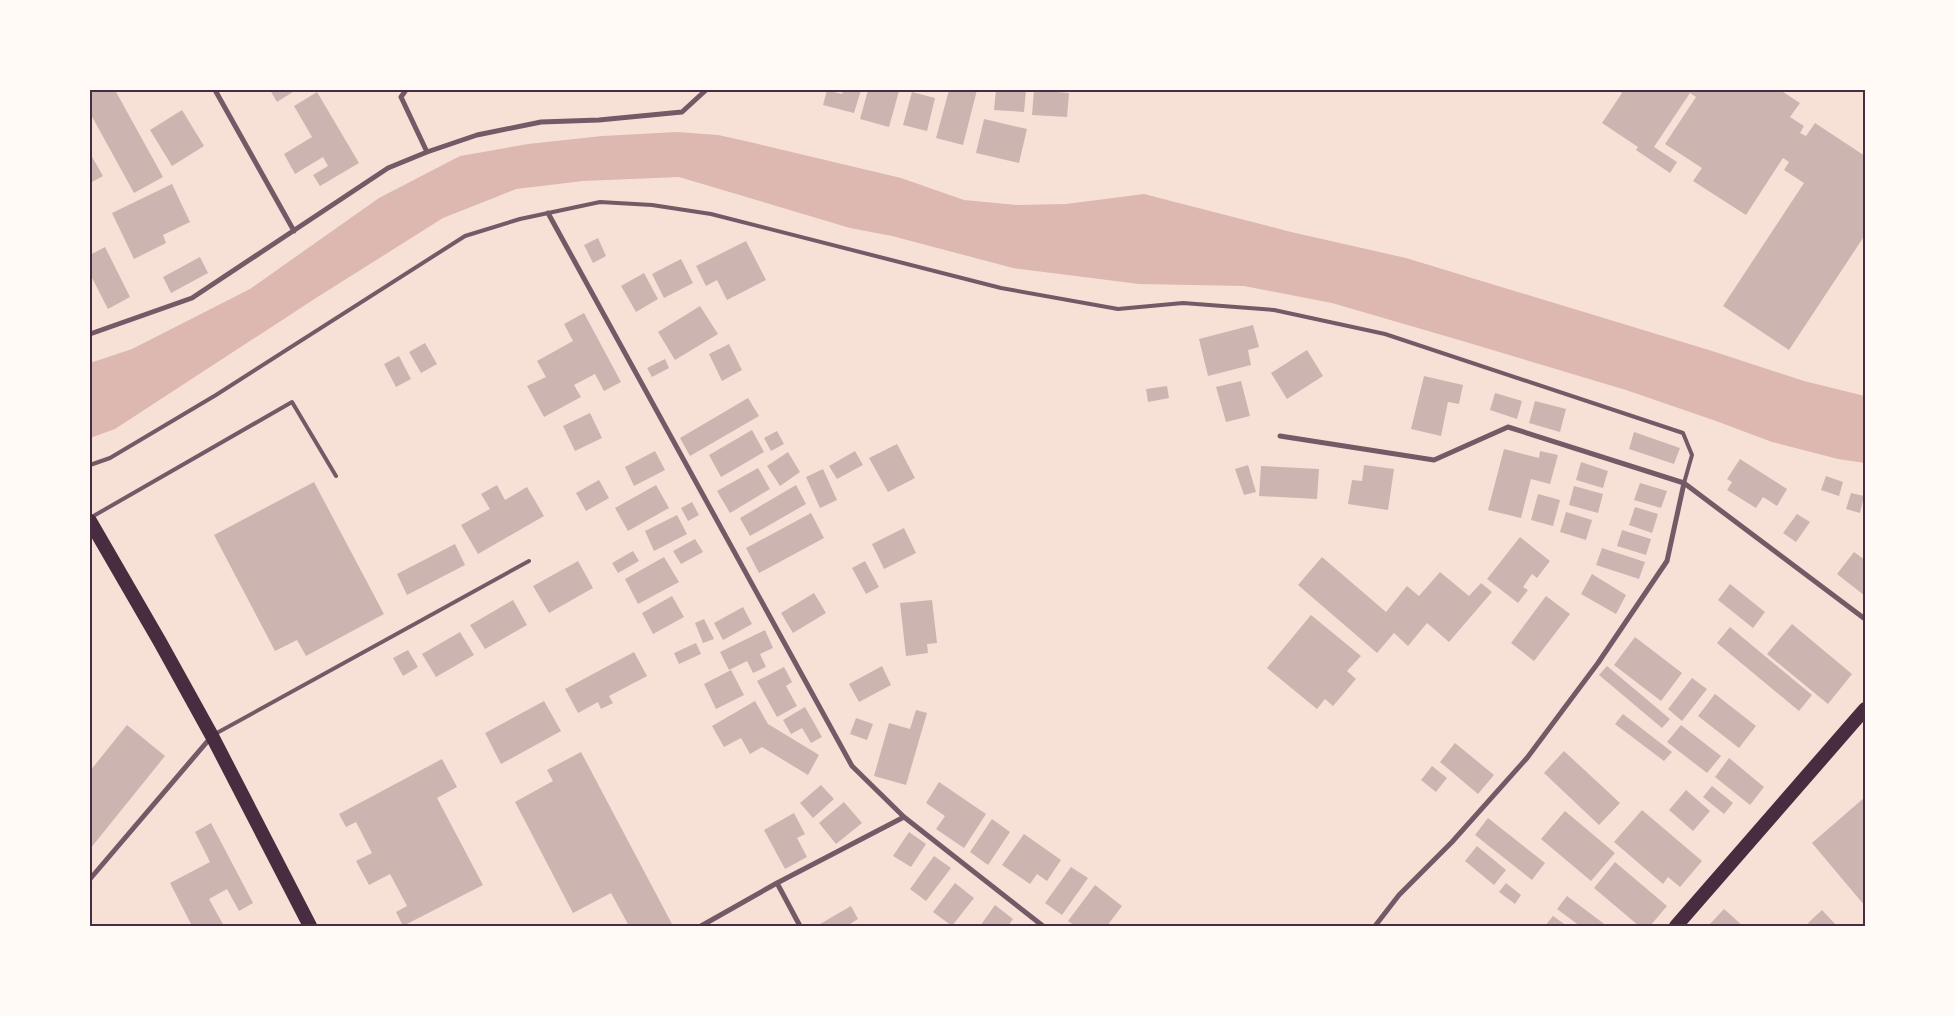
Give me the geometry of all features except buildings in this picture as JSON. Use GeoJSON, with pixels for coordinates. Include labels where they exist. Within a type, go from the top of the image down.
{"type":"FeatureCollection","features":[{"type":"Feature","properties":{"kind":"highway"},"geometry":{"type":"LineString","coordinates":[[90,520],[212,736],[310,926]]}},
{"type":"Feature","properties":{"kind":"highway"},"geometry":{"type":"LineString","coordinates":[[1676,926],[1865,709]]}},
{"type":"Feature","properties":{"kind":"street"},"geometry":{"type":"LineString","coordinates":[[215,90],[294,231]]}},
{"type":"Feature","properties":{"kind":"street"},"geometry":{"type":"LineString","coordinates":[[406,90],[401,97],[427,152]]}},
{"type":"Feature","properties":{"kind":"street"},"geometry":{"type":"LineString","coordinates":[[90,334],[192,298],[388,168],[427,152],[477,135],[541,122],[599,120],[682,112],[706,90]]}},
{"type":"Feature","properties":{"kind":"street"},"geometry":{"type":"LineString","coordinates":[[548,213],[852,766],[904,817],[1043,926]]}},
{"type":"Feature","properties":{"kind":"street"},"geometry":{"type":"LineString","coordinates":[[1280,436],[1434,460],[1508,427],[1684,483],[1865,619]]}},
{"type":"Feature","properties":{"kind":"street"},"geometry":{"type":"LineString","coordinates":[[1375,926],[1399,895],[1452,842],[1527,758],[1598,663],[1667,561],[1684,483]]}},
{"type":"Feature","properties":{"kind":"street"},"geometry":{"type":"LineString","coordinates":[[90,879],[212,736]]}},
{"type":"Feature","properties":{"kind":"street"},"geometry":{"type":"LineString","coordinates":[[701,926],[777,883],[904,817]]}},
{"type":"Feature","properties":{"kind":"street"},"geometry":{"type":"LineString","coordinates":[[777,883],[800,926]]}},
{"type":"Feature","properties":{"kind":"lane"},"geometry":{"type":"LineString","coordinates":[[90,465],[110,458],[216,395],[465,236],[520,219],[600,202],[652,205],[711,214],[1000,288],[1118,309],[1183,303],[1274,310],[1385,334],[1684,433],[1692,455],[1684,483]]}},
{"type":"Feature","properties":{"kind":"lane"},"geometry":{"type":"LineString","coordinates":[[90,520],[292,402],[336,476]]}},
{"type":"Feature","properties":{"kind":"lane"},"geometry":{"type":"LineString","coordinates":[[212,736],[528,561]]}},
{"type":"Feature","properties":{"kind":"shaded area"},"geometry":{"type":"Polygon","coordinates":[[[677,132],[718,135],[754,143],[901,178],[964,200],[1017,205],[1066,204],[1144,194],[1291,232],[1406,258],[1709,350],[1804,381],[1865,396],[1865,463],[1838,459],[1772,442],[1626,390],[1332,303],[1244,286],[1139,284],[1013,268],[892,236],[850,228],[679,177],[583,181],[516,189],[443,218],[115,429],[90,438],[90,363],[132,349],[250,289],[379,198],[460,156],[528,144],[602,136],[677,132]]]}}]}
